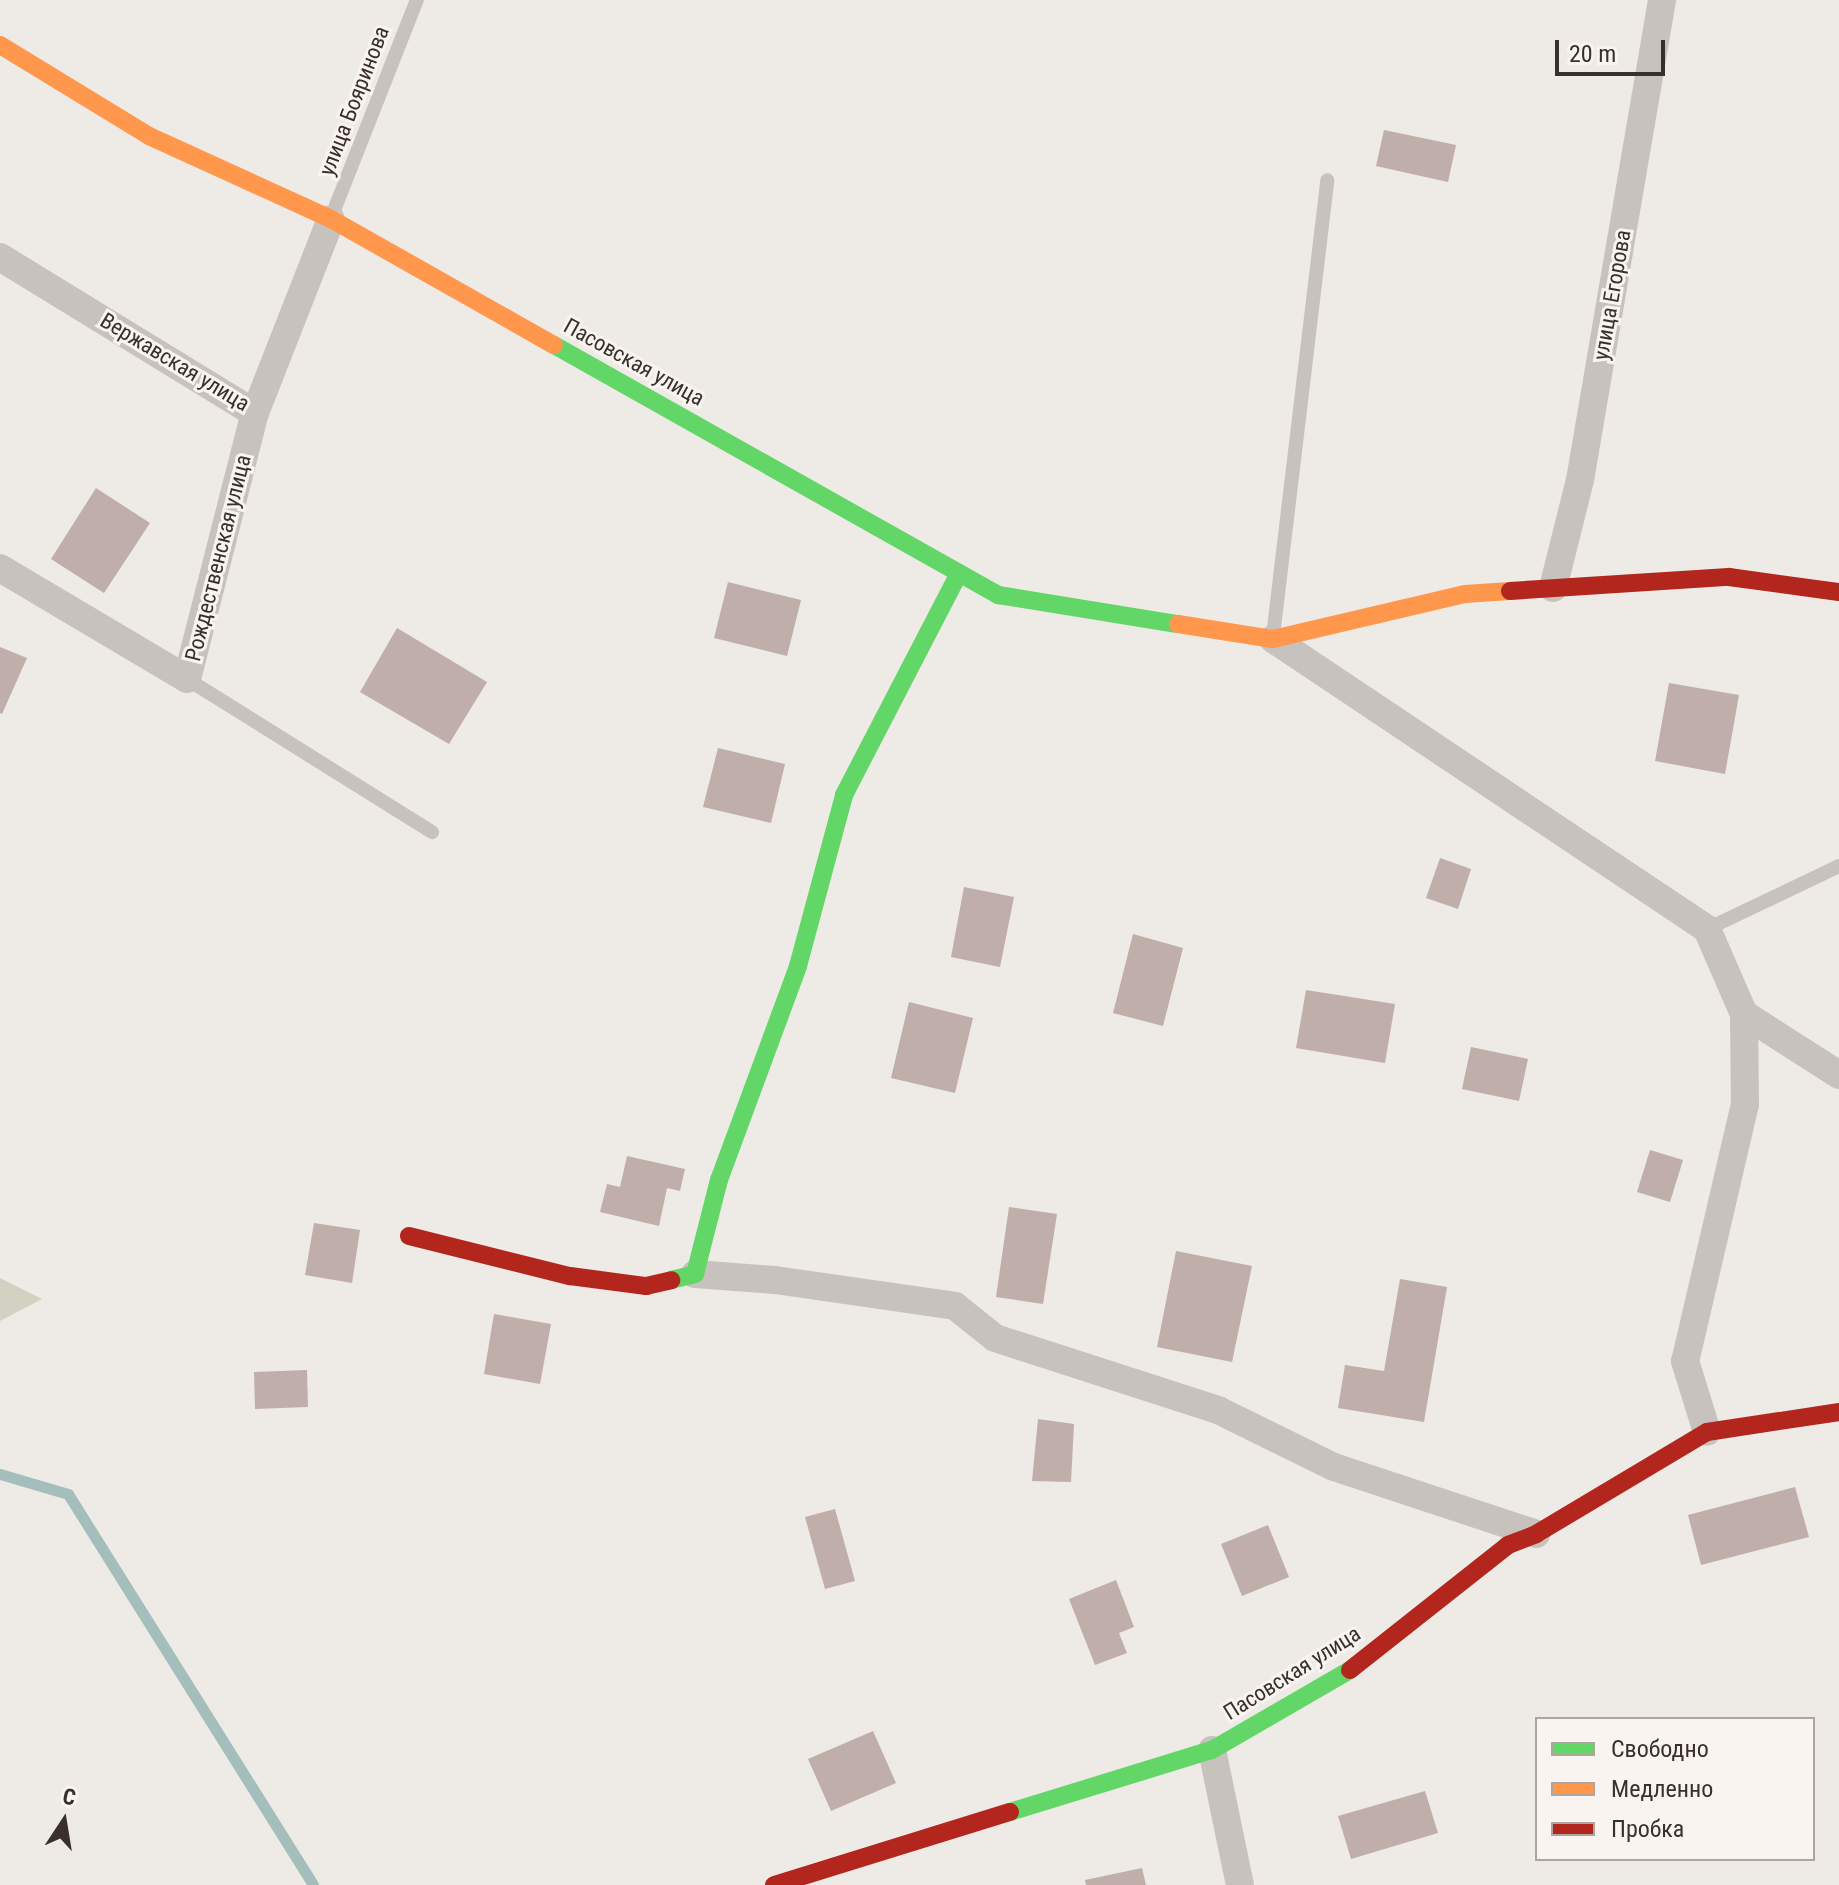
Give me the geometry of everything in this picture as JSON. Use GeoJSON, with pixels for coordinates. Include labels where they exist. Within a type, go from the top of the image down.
{"type":"FeatureCollection","features":[{"type":"Feature","properties":{"kind":"street","name":"улица Егорова"},"geometry":{"type":"LineString","coordinates":[[1553,588],[1580,480],[1662,0]]}},
{"type":"Feature","properties":{"kind":"street","name":"Пасовская улица"},"geometry":{"type":"LineString","coordinates":[[0,45],[149,136],[331,219],[998,595],[1273,639]]}},
{"type":"Feature","properties":{"kind":"street","name":"Вержавская улица"},"geometry":{"type":"LineString","coordinates":[[0,257],[255,413],[331,219]]}},
{"type":"Feature","properties":{"kind":"street","name":"Рождественская улица"},"geometry":{"type":"LineString","coordinates":[[0,568],[187,679],[255,413]]}},
{"type":"Feature","properties":{"kind":"street"},"geometry":{"type":"LineString","coordinates":[[695,1274],[719,1180],[798,966],[844,795],[959,573]]}},
{"type":"Feature","properties":{"kind":"street"},"geometry":{"type":"LineString","coordinates":[[1273,639],[1465,594],[1729,577],[1839,592]]}},
{"type":"Feature","properties":{"kind":"street"},"geometry":{"type":"LineString","coordinates":[[1273,639],[1707,929],[1744,1014],[1745,1104],[1685,1361],[1707,1432]]}},
{"type":"Feature","properties":{"kind":"street"},"geometry":{"type":"LineString","coordinates":[[1744,1014],[1839,1075]]}},
{"type":"Feature","properties":{"kind":"street"},"geometry":{"type":"LineString","coordinates":[[409,1236],[570,1276],[646,1286],[695,1274],[775,1280],[955,1306],[995,1338],[1218,1410],[1334,1467],[1536,1534]]}},
{"type":"Feature","properties":{"kind":"street","name":"Пасовская улица"},"geometry":{"type":"LineString","coordinates":[[774,1885],[1212,1750],[1358,1665],[1508,1545],[1536,1534],[1707,1432],[1839,1412]]}},
{"type":"Feature","properties":{"kind":"street"},"geometry":{"type":"LineString","coordinates":[[1212,1750],[1240,1885]]}},
{"type":"Feature","properties":{"kind":"lane","name":"улица Бояринова"},"geometry":{"type":"LineString","coordinates":[[331,219],[416,1]]}},
{"type":"Feature","properties":{"kind":"lane"},"geometry":{"type":"LineString","coordinates":[[1273,639],[1327,180]]}},
{"type":"Feature","properties":{"kind":"lane"},"geometry":{"type":"LineString","coordinates":[[187,679],[432,832]]}},
{"type":"Feature","properties":{"kind":"lane"},"geometry":{"type":"LineString","coordinates":[[1707,929],[1839,866]]}},
{"type":"Feature","properties":{"kind":"green space"},"geometry":{"type":"Polygon","coordinates":[[[0,1278],[42,1299],[0,1321],[0,1278]]]}},
{"type":"Feature","properties":{"kind":"building"},"geometry":{"type":"Polygon","coordinates":[[[1384,130],[1456,145],[1448,182],[1376,166],[1384,130]]]}},
{"type":"Feature","properties":{"kind":"building"},"geometry":{"type":"Polygon","coordinates":[[[96,488],[150,523],[104,593],[51,559],[96,488]]]}},
{"type":"Feature","properties":{"kind":"building"},"geometry":{"type":"Polygon","coordinates":[[[728,582],[801,600],[787,656],[714,638],[728,582]]]}},
{"type":"Feature","properties":{"kind":"building"},"geometry":{"type":"Polygon","coordinates":[[[397,628],[487,682],[449,744],[360,692],[397,628]]]}},
{"type":"Feature","properties":{"kind":"building"},"geometry":{"type":"Polygon","coordinates":[[[0,647],[27,658],[2,714],[0,713],[0,647]]]}},
{"type":"Feature","properties":{"kind":"building"},"geometry":{"type":"Polygon","coordinates":[[[1669,683],[1739,695],[1725,774],[1655,761],[1669,683]]]}},
{"type":"Feature","properties":{"kind":"building"},"geometry":{"type":"Polygon","coordinates":[[[718,748],[785,764],[771,823],[703,807],[718,748]]]}},
{"type":"Feature","properties":{"kind":"building"},"geometry":{"type":"Polygon","coordinates":[[[1440,858],[1471,869],[1458,909],[1426,898],[1440,858]]]}},
{"type":"Feature","properties":{"kind":"building"},"geometry":{"type":"Polygon","coordinates":[[[964,887],[1014,897],[1000,967],[951,957],[964,887]]]}},
{"type":"Feature","properties":{"kind":"building"},"geometry":{"type":"Polygon","coordinates":[[[1133,934],[1183,948],[1163,1026],[1113,1013],[1133,934]]]}},
{"type":"Feature","properties":{"kind":"building"},"geometry":{"type":"Polygon","coordinates":[[[1306,990],[1395,1004],[1385,1063],[1296,1048],[1306,990]]]}},
{"type":"Feature","properties":{"kind":"building"},"geometry":{"type":"Polygon","coordinates":[[[909,1002],[973,1018],[955,1093],[891,1078],[909,1002]]]}},
{"type":"Feature","properties":{"kind":"building"},"geometry":{"type":"Polygon","coordinates":[[[1471,1047],[1528,1059],[1519,1101],[1462,1089],[1471,1047]]]}},
{"type":"Feature","properties":{"kind":"building"},"geometry":{"type":"Polygon","coordinates":[[[1650,1150],[1683,1160],[1670,1202],[1637,1192],[1650,1150]]]}},
{"type":"Feature","properties":{"kind":"building"},"geometry":{"type":"Polygon","coordinates":[[[627,1156],[685,1169],[680,1191],[667,1188],[659,1226],[600,1212],[607,1184],[620,1187],[627,1156]]]}},
{"type":"Feature","properties":{"kind":"building"},"geometry":{"type":"Polygon","coordinates":[[[1009,1207],[1057,1214],[1043,1304],[996,1297],[1009,1207]]]}},
{"type":"Feature","properties":{"kind":"building"},"geometry":{"type":"Polygon","coordinates":[[[314,1223],[360,1230],[352,1283],[305,1275],[314,1223]]]}},
{"type":"Feature","properties":{"kind":"building"},"geometry":{"type":"Polygon","coordinates":[[[1176,1251],[1252,1266],[1232,1362],[1157,1347],[1176,1251]]]}},
{"type":"Feature","properties":{"kind":"building"},"geometry":{"type":"Polygon","coordinates":[[[1400,1279],[1447,1287],[1424,1422],[1338,1408],[1345,1365],[1384,1371],[1400,1279]]]}},
{"type":"Feature","properties":{"kind":"building"},"geometry":{"type":"Polygon","coordinates":[[[494,1314],[551,1324],[540,1384],[484,1374],[494,1314]]]}},
{"type":"Feature","properties":{"kind":"building"},"geometry":{"type":"Polygon","coordinates":[[[307,1370],[308,1407],[255,1409],[254,1372],[307,1370]]]}},
{"type":"Feature","properties":{"kind":"building"},"geometry":{"type":"Polygon","coordinates":[[[1038,1419],[1074,1424],[1071,1482],[1032,1481],[1038,1419]]]}},
{"type":"Feature","properties":{"kind":"building"},"geometry":{"type":"Polygon","coordinates":[[[1795,1487],[1809,1537],[1701,1565],[1688,1515],[1795,1487]]]}},
{"type":"Feature","properties":{"kind":"building"},"geometry":{"type":"Polygon","coordinates":[[[835,1509],[855,1581],[825,1589],[805,1517],[835,1509]]]}},
{"type":"Feature","properties":{"kind":"building"},"geometry":{"type":"Polygon","coordinates":[[[1268,1525],[1289,1577],[1242,1596],[1221,1544],[1268,1525]]]}},
{"type":"Feature","properties":{"kind":"building"},"geometry":{"type":"Polygon","coordinates":[[[1116,1580],[1134,1627],[1119,1633],[1127,1653],[1095,1665],[1069,1599],[1116,1580]]]}},
{"type":"Feature","properties":{"kind":"building"},"geometry":{"type":"Polygon","coordinates":[[[873,1731],[896,1783],[831,1811],[808,1759],[873,1731]]]}},
{"type":"Feature","properties":{"kind":"building"},"geometry":{"type":"Polygon","coordinates":[[[1425,1791],[1438,1833],[1351,1859],[1338,1816],[1425,1791]]]}},
{"type":"Feature","properties":{"kind":"building"},"geometry":{"type":"Polygon","coordinates":[[[1142,1868],[1146,1885],[1086,1885],[1085,1880],[1142,1868]]]}},
{"type":"Feature","properties":{"kind":"waterway"},"geometry":{"type":"LineString","coordinates":[[0,1474],[68,1494],[313,1885]]}},
{"type":"Feature","properties":{"kind":"traffic: fast"},"geometry":{"type":"LineString","coordinates":[[554,345],[998,595],[1178,624]]}},
{"type":"Feature","properties":{"kind":"traffic: fast"},"geometry":{"type":"LineString","coordinates":[[671,1280],[695,1274],[719,1180],[798,966],[844,795],[959,573]]}},
{"type":"Feature","properties":{"kind":"traffic: fast"},"geometry":{"type":"LineString","coordinates":[[1010,1812],[1212,1750],[1350,1670]]}},
{"type":"Feature","properties":{"kind":"traffic: slow"},"geometry":{"type":"LineString","coordinates":[[0,45],[149,136],[331,219],[554,345]]}},
{"type":"Feature","properties":{"kind":"traffic: slow"},"geometry":{"type":"LineString","coordinates":[[1178,624],[1273,639],[1465,594],[1510,591]]}},
{"type":"Feature","properties":{"kind":"traffic: jam"},"geometry":{"type":"LineString","coordinates":[[1510,591],[1729,577],[1839,592]]}},
{"type":"Feature","properties":{"kind":"traffic: jam"},"geometry":{"type":"LineString","coordinates":[[409,1236],[570,1276],[646,1286],[671,1280]]}},
{"type":"Feature","properties":{"kind":"traffic: jam"},"geometry":{"type":"LineString","coordinates":[[1350,1670],[1508,1545],[1536,1534],[1707,1432],[1839,1412]]}},
{"type":"Feature","properties":{"kind":"traffic: jam"},"geometry":{"type":"LineString","coordinates":[[774,1885],[1010,1812]]}}]}
